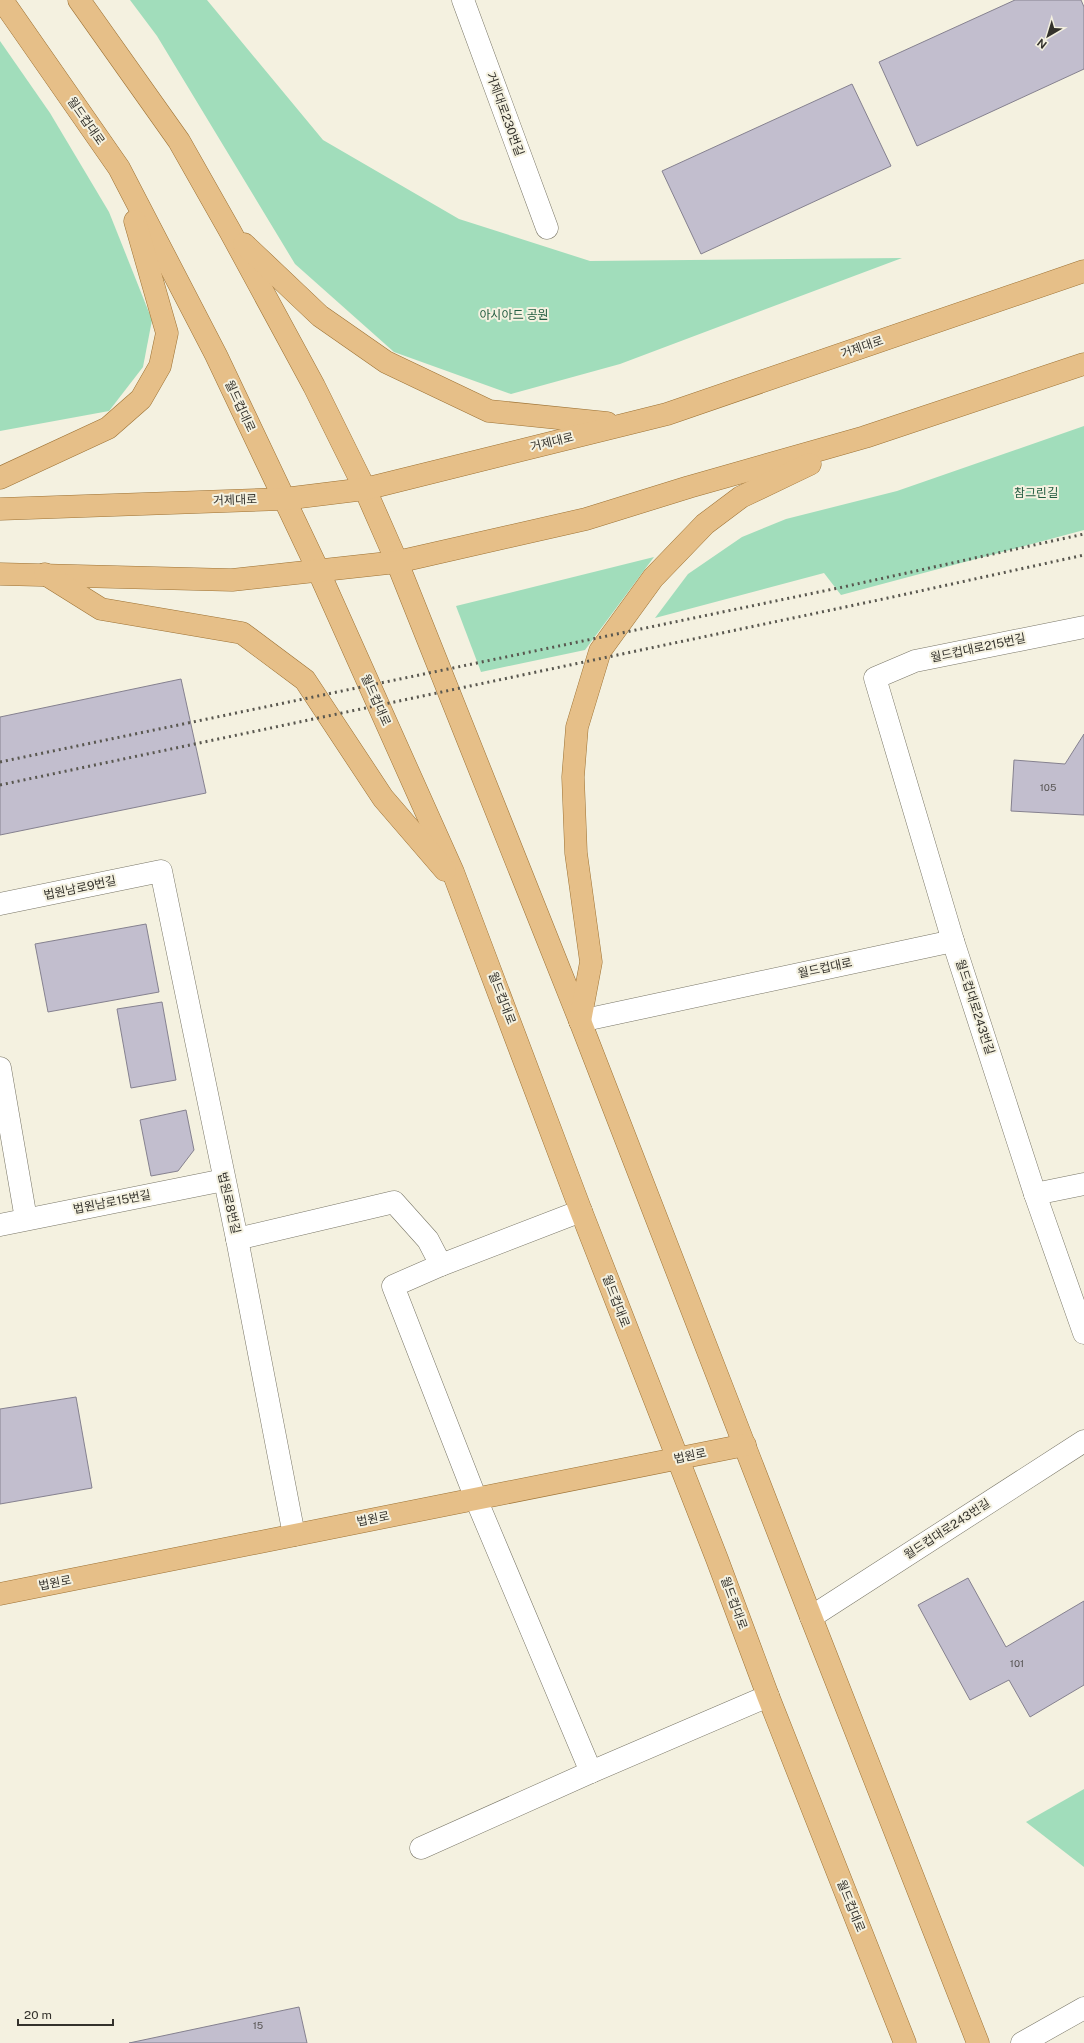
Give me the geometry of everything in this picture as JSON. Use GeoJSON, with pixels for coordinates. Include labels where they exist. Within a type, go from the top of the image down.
{"type":"FeatureCollection","features":[{"type":"Feature","properties":{"kind":"main road","name":"월드컵대로"},"geometry":{"type":"LineString","coordinates":[[2,0],[119,168],[216,355],[318,570],[460,887],[581,1211],[678,1458],[768,1696],[905,2043]]}},
{"type":"Feature","properties":{"kind":"main road"},"geometry":{"type":"LineString","coordinates":[[79,0],[179,141],[230,230],[314,386],[365,489],[397,562],[580,1021],[745,1445],[810,1617],[978,2043]]}},
{"type":"Feature","properties":{"kind":"main road"},"geometry":{"type":"LineString","coordinates":[[0,478],[108,428],[141,399],[160,366],[167,333],[119,168]]}},
{"type":"Feature","properties":{"kind":"main road"},"geometry":{"type":"LineString","coordinates":[[230,230],[320,316],[386,362],[489,410],[622,425]]}},
{"type":"Feature","properties":{"kind":"main road","name":"거제대로"},"geometry":{"type":"LineString","coordinates":[[0,509],[284,498],[365,489],[667,414],[1084,271]]}},
{"type":"Feature","properties":{"kind":"main road"},"geometry":{"type":"LineString","coordinates":[[0,574],[232,580],[397,562],[586,520],[689,487],[865,437],[1084,364]]}},
{"type":"Feature","properties":{"kind":"main road"},"geometry":{"type":"LineString","coordinates":[[580,1021],[591,962],[576,853],[573,777],[577,727],[600,651],[653,578],[704,524],[741,497],[865,437]]}},
{"type":"Feature","properties":{"kind":"main road"},"geometry":{"type":"LineString","coordinates":[[44,574],[101,608],[242,633],[305,680],[383,798],[460,887]]}},
{"type":"Feature","properties":{"kind":"main road","name":"법원로"},"geometry":{"type":"LineString","coordinates":[[0,1594],[745,1445]]}},
{"type":"Feature","properties":{"kind":"street","name":"거제대로230번길"},"geometry":{"type":"LineString","coordinates":[[463,0],[547,228]]}},
{"type":"Feature","properties":{"kind":"street","name":"월드컵대로215번길"},"geometry":{"type":"LineString","coordinates":[[876,678],[915,661],[1084,627]]}},
{"type":"Feature","properties":{"kind":"street","name":"월드컵대로243번길"},"geometry":{"type":"LineString","coordinates":[[876,678],[953,941],[1035,1194],[1084,1334]]}},
{"type":"Feature","properties":{"kind":"street","name":"법원남로9번길"},"geometry":{"type":"LineString","coordinates":[[0,904],[161,871]]}},
{"type":"Feature","properties":{"kind":"street","name":"법원로8번길"},"geometry":{"type":"LineString","coordinates":[[161,871],[237,1239],[294,1535]]}},
{"type":"Feature","properties":{"kind":"street","name":"월드컵대로"},"geometry":{"type":"LineString","coordinates":[[580,1021],[953,941]]}},
{"type":"Feature","properties":{"kind":"street"},"geometry":{"type":"LineString","coordinates":[[0,1068],[26,1219]]}},
{"type":"Feature","properties":{"kind":"street","name":"법원남로15번길"},"geometry":{"type":"LineString","coordinates":[[0,1224],[224,1180]]}},
{"type":"Feature","properties":{"kind":"street"},"geometry":{"type":"LineString","coordinates":[[1035,1194],[1084,1184]]}},
{"type":"Feature","properties":{"kind":"street"},"geometry":{"type":"LineString","coordinates":[[237,1239],[394,1202],[428,1240],[442,1265]]}},
{"type":"Feature","properties":{"kind":"street"},"geometry":{"type":"LineString","coordinates":[[581,1211],[442,1265],[393,1286],[476,1499],[590,1772]]}},
{"type":"Feature","properties":{"kind":"street","name":"월드컵대로243번길"},"geometry":{"type":"LineString","coordinates":[[810,1617],[1084,1441]]}},
{"type":"Feature","properties":{"kind":"street"},"geometry":{"type":"LineString","coordinates":[[421,1848],[590,1772],[768,1696]]}},
{"type":"Feature","properties":{"kind":"street"},"geometry":{"type":"LineString","coordinates":[[1022,2043],[1084,2008]]}},
{"type":"Feature","properties":{"kind":"green space","name":"아시아드 공원"},"geometry":{"type":"Polygon","coordinates":[[[130,0],[207,0],[323,140],[459,219],[590,261],[902,258],[620,364],[511,394],[394,352],[295,264],[157,36],[130,0]]]}},
{"type":"Feature","properties":{"kind":"green space"},"geometry":{"type":"Polygon","coordinates":[[[0,41],[50,113],[109,212],[152,320],[143,367],[109,411],[0,431],[0,41]]]}},
{"type":"Feature","properties":{"kind":"green space","name":"참그린길"},"geometry":{"type":"Polygon","coordinates":[[[1084,426],[1084,530],[841,595],[824,573],[655,618],[688,574],[742,537],[786,519],[897,491],[1084,426]]]}},
{"type":"Feature","properties":{"kind":"green space"},"geometry":{"type":"Polygon","coordinates":[[[654,557],[585,650],[481,672],[456,606],[654,557]]]}},
{"type":"Feature","properties":{"kind":"green space"},"geometry":{"type":"Polygon","coordinates":[[[1084,1789],[1084,1867],[1026,1822],[1084,1789]]]}},
{"type":"Feature","properties":{"kind":"building"},"geometry":{"type":"Polygon","coordinates":[[[1015,0],[1081,0],[1084,7],[1084,69],[917,146],[879,62],[1015,0]]]}},
{"type":"Feature","properties":{"kind":"building"},"geometry":{"type":"Polygon","coordinates":[[[852,84],[891,166],[701,254],[662,171],[852,84]]]}},
{"type":"Feature","properties":{"kind":"building"},"geometry":{"type":"Polygon","coordinates":[[[181,679],[206,793],[0,835],[0,717],[181,679]]]}},
{"type":"Feature","properties":{"kind":"building"},"geometry":{"type":"Polygon","coordinates":[[[1084,734],[1084,815],[1011,811],[1014,760],[1065,764],[1084,734]]]}},
{"type":"Feature","properties":{"kind":"building"},"geometry":{"type":"Polygon","coordinates":[[[146,924],[159,992],[48,1012],[35,944],[146,924]]]}},
{"type":"Feature","properties":{"kind":"building"},"geometry":{"type":"Polygon","coordinates":[[[162,1002],[176,1080],[131,1088],[117,1009],[162,1002]]]}},
{"type":"Feature","properties":{"kind":"building"},"geometry":{"type":"Polygon","coordinates":[[[186,1110],[194,1150],[178,1171],[151,1176],[140,1120],[186,1110]]]}},
{"type":"Feature","properties":{"kind":"building"},"geometry":{"type":"Polygon","coordinates":[[[76,1397],[92,1488],[0,1504],[0,1409],[76,1397]]]}},
{"type":"Feature","properties":{"kind":"building"},"geometry":{"type":"Polygon","coordinates":[[[968,1578],[1006,1647],[1084,1601],[1084,1685],[1030,1717],[1009,1680],[970,1700],[918,1605],[968,1578]]]}},
{"type":"Feature","properties":{"kind":"building"},"geometry":{"type":"Polygon","coordinates":[[[299,2007],[307,2043],[129,2043],[299,2007]]]}},
{"type":"Feature","properties":{"kind":"railway"},"geometry":{"type":"LineString","coordinates":[[0,762],[843,587],[1084,534]]}},
{"type":"Feature","properties":{"kind":"railway"},"geometry":{"type":"LineString","coordinates":[[0,785],[888,598],[1084,555]]}}]}
